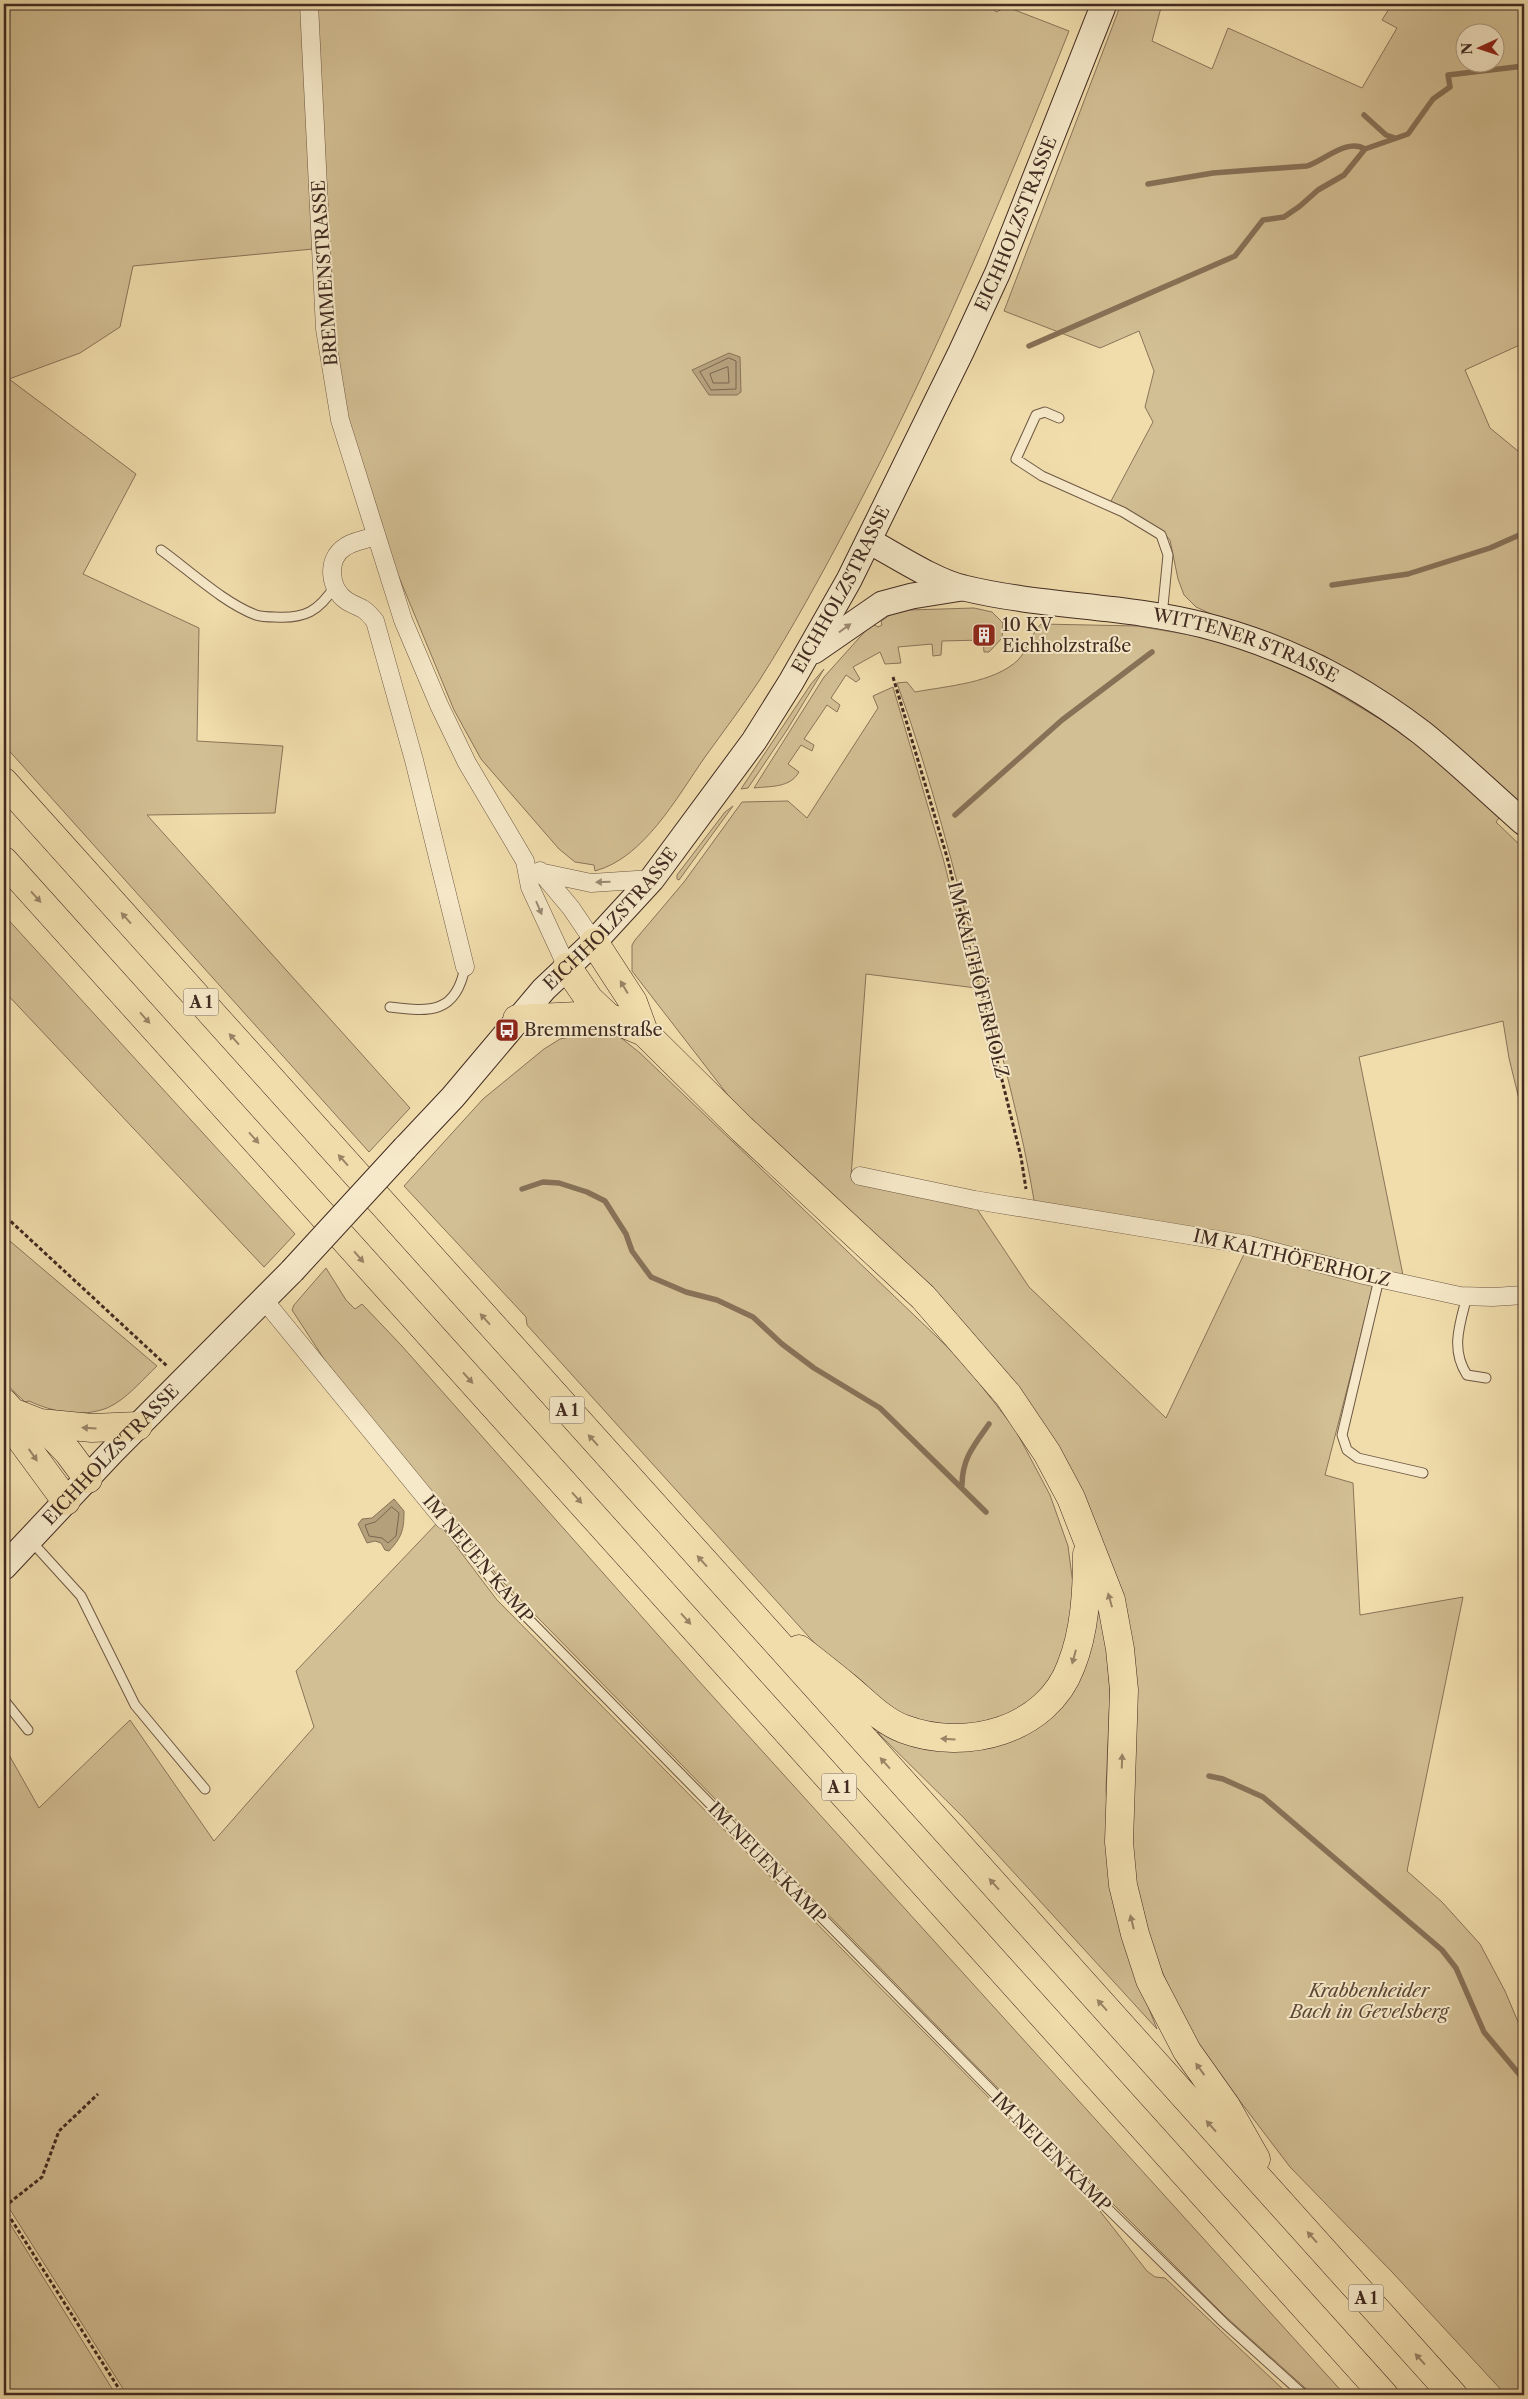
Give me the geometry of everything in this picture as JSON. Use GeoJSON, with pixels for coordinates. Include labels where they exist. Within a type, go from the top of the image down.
{"type":"FeatureCollection","features":[{"type":"Feature","properties":{"kind":"highway","name":"A 1"},"geometry":{"type":"LineString","coordinates":[[4,782],[1279,2200],[1452,2395]]}},
{"type":"Feature","properties":{"kind":"highway","name":"A 1"},"geometry":{"type":"LineString","coordinates":[[4,861],[1384,2395]]}},
{"type":"Feature","properties":{"kind":"highway"},"geometry":{"type":"LineString","coordinates":[[594,942],[633,1002],[644,1032]]}},
{"type":"Feature","properties":{"kind":"highway"},"geometry":{"type":"LineString","coordinates":[[567,967],[588,999],[608,1017],[644,1032],[742,1129],[923,1297],[974,1353],[1008,1395],[1047,1453],[1070,1498],[1111,1600],[1120,1649],[1124,1690],[1119,1842],[1123,1885],[1135,1934],[1150,1980],[1187,2051],[1226,2106],[1279,2200]]}},
{"type":"Feature","properties":{"kind":"highway"},"geometry":{"type":"LineString","coordinates":[[517,1019],[578,1016],[608,1017]]}},
{"type":"Feature","properties":{"kind":"highway"},"geometry":{"type":"LineString","coordinates":[[8,1408],[40,1424],[68,1452],[88,1479]]}},
{"type":"Feature","properties":{"kind":"highway"},"geometry":{"type":"LineString","coordinates":[[8,1408],[19,1436],[66,1501]]}},
{"type":"Feature","properties":{"kind":"highway"},"geometry":{"type":"LineString","coordinates":[[40,1424],[92,1428],[138,1426]]}},
{"type":"Feature","properties":{"kind":"highway"},"geometry":{"type":"LineString","coordinates":[[735,1597],[887,1719],[903,1729],[935,1738],[964,1739],[998,1732],[1022,1722],[1049,1702],[1071,1667],[1082,1625],[1087,1584],[1087,1540]]}},
{"type":"Feature","properties":{"kind":"main road","name":"EICHHOLZSTRASSE"},"geometry":{"type":"LineString","coordinates":[[4,1567],[138,1426],[264,1300],[452,1097],[517,1019],[594,942],[652,879],[754,741],[806,657],[869,541],[998,272],[1104,4]]}},
{"type":"Feature","properties":{"kind":"main road","name":"WITTENER STRASSE"},"geometry":{"type":"LineString","coordinates":[[869,541],[908,563],[962,588],[1027,599],[1162,617],[1202,625],[1251,639],[1296,656],[1358,689],[1422,733],[1524,823]]}},
{"type":"Feature","properties":{"kind":"main road"},"geometry":{"type":"LineString","coordinates":[[806,657],[882,604],[912,596],[962,588]]}},
{"type":"Feature","properties":{"kind":"street","name":"BREMMENSTRASSE"},"geometry":{"type":"LineString","coordinates":[[309,4],[325,328],[340,420],[402,620],[439,705],[467,762],[525,861],[530,887],[567,967]]}},
{"type":"Feature","properties":{"kind":"street"},"geometry":{"type":"LineString","coordinates":[[375,536],[346,546],[336,556],[332,570],[335,586],[337,592],[348,601],[364,607],[375,620],[414,760],[465,967]]}},
{"type":"Feature","properties":{"kind":"street","name":"BREMMENSTRASSE"},"geometry":{"type":"LineString","coordinates":[[525,861],[544,873],[591,883],[652,879]]}},
{"type":"Feature","properties":{"kind":"street","name":"BREMMENSTRASSE"},"geometry":{"type":"LineString","coordinates":[[544,873],[594,942]]}},
{"type":"Feature","properties":{"kind":"street","name":"IM KALTHÖFERHOLZ"},"geometry":{"type":"LineString","coordinates":[[860,1176],[1029,1210],[1249,1245],[1380,1279],[1467,1296],[1524,1295]]}},
{"type":"Feature","properties":{"kind":"street","name":"IM NEUEN KAMP"},"geometry":{"type":"LineString","coordinates":[[264,1300],[444,1520]]}},
{"type":"Feature","properties":{"kind":"lane"},"geometry":{"type":"LineString","coordinates":[[1060,418],[1045,412],[1036,415],[1016,458],[1042,476],[1123,512],[1160,535],[1165,543],[1168,555],[1162,617]]}},
{"type":"Feature","properties":{"kind":"lane"},"geometry":{"type":"LineString","coordinates":[[162,550],[230,601],[257,616],[289,618],[308,615],[329,596],[335,586]]}},
{"type":"Feature","properties":{"kind":"lane"},"geometry":{"type":"LineString","coordinates":[[390,1008],[433,1010],[446,1003],[461,986],[465,967]]}},
{"type":"Feature","properties":{"kind":"lane"},"geometry":{"type":"LineString","coordinates":[[1380,1279],[1342,1435],[1347,1450],[1358,1458],[1423,1473]]}},
{"type":"Feature","properties":{"kind":"lane"},"geometry":{"type":"LineString","coordinates":[[1467,1296],[1456,1341],[1459,1364],[1467,1375],[1486,1378]]}},
{"type":"Feature","properties":{"kind":"lane","name":"IM NEUEN KAMP"},"geometry":{"type":"LineString","coordinates":[[444,1520],[501,1591],[966,2066],[1224,2323],[1304,2395]]}},
{"type":"Feature","properties":{"kind":"lane"},"geometry":{"type":"LineString","coordinates":[[29,1540],[81,1596],[135,1705],[205,1789]]}},
{"type":"Feature","properties":{"kind":"lane"},"geometry":{"type":"LineString","coordinates":[[4,1700],[28,1730]]}},
{"type":"Feature","properties":{"kind":"path","name":"IM KALTHÖFERHOLZ"},"geometry":{"type":"LineString","coordinates":[[893,677],[963,917],[1021,1157],[1029,1210]]}},
{"type":"Feature","properties":{"kind":"path"},"geometry":{"type":"LineString","coordinates":[[6,1217],[183,1383]]}},
{"type":"Feature","properties":{"kind":"path"},"geometry":{"type":"LineString","coordinates":[[98,2094],[60,2131],[42,2177],[4,2208],[123,2395]]}},
{"type":"Feature","properties":{"kind":"green space"},"geometry":{"type":"Polygon","coordinates":[[[4,4],[301,4],[313,249],[133,266],[120,327],[80,353],[9,379],[136,474],[83,574],[199,628],[197,741],[283,746],[275,813],[147,815],[410,1108],[369,1152],[4,745],[4,4]]]}},
{"type":"Feature","properties":{"kind":"green space"},"geometry":{"type":"Polygon","coordinates":[[[314,4],[990,4],[996,12],[1007,7],[1069,31],[993,217],[939,339],[851,519],[806,601],[753,691],[658,824],[629,853],[613,864],[595,871],[594,865],[575,862],[559,849],[481,759],[454,710],[394,565],[349,423],[334,332],[314,4]]]}},
{"type":"Feature","properties":{"kind":"green space"},"geometry":{"type":"Polygon","coordinates":[[[1121,4],[1162,4],[1152,41],[1212,69],[1228,28],[1362,88],[1397,28],[1382,20],[1392,4],[1524,4],[1524,343],[1465,370],[1490,428],[1524,456],[1524,810],[1419,717],[1325,656],[1222,619],[1196,607],[1184,595],[1178,579],[1170,540],[1160,529],[1111,501],[1153,422],[1145,407],[1154,371],[1139,331],[1100,348],[1004,311],[1121,4]]]}},
{"type":"Feature","properties":{"kind":"green space"},"geometry":{"type":"Polygon","coordinates":[[[974,608],[992,612],[1003,623],[1002,638],[989,652],[984,652],[983,640],[942,641],[941,655],[933,656],[932,644],[898,647],[901,663],[885,664],[880,652],[853,667],[860,679],[856,682],[846,675],[831,698],[840,705],[837,712],[827,705],[804,739],[814,745],[812,751],[801,745],[788,764],[799,772],[795,777],[785,784],[754,788],[824,677],[868,628],[873,624],[878,627],[882,625],[881,621],[890,615],[909,610],[974,608]]]}},
{"type":"Feature","properties":{"kind":"green space"},"geometry":{"type":"Polygon","coordinates":[[[1041,624],[1137,626],[1208,638],[1282,661],[1407,735],[1501,815],[1496,822],[1524,849],[1524,1120],[1509,1058],[1503,1021],[1359,1057],[1404,1280],[1035,1206],[1003,1058],[961,898],[932,790],[897,683],[907,682],[915,692],[970,682],[996,674],[1018,660],[1041,624]]]}},
{"type":"Feature","properties":{"kind":"green space"},"geometry":{"type":"Polygon","coordinates":[[[824,669],[787,730],[748,788],[741,789],[811,684],[824,669]]]}},
{"type":"Feature","properties":{"kind":"green space","name":"Krabbenheider Bach in Gevelsberg"},"geometry":{"type":"Polygon","coordinates":[[[893,687],[943,858],[976,988],[866,974],[851,1177],[973,1203],[1029,1287],[1166,1418],[1245,1252],[1374,1284],[1325,1475],[1353,1483],[1360,1615],[1463,1597],[1407,1871],[1442,1902],[1480,1944],[1505,1991],[1524,2036],[1524,2395],[1506,2395],[1392,2272],[1290,2167],[1189,2034],[1155,1955],[1130,1873],[1129,1682],[1053,1447],[734,1103],[632,971],[632,945],[635,940],[684,882],[742,802],[788,801],[807,818],[878,708],[873,696],[893,687]]]}},
{"type":"Feature","properties":{"kind":"green space"},"geometry":{"type":"Polygon","coordinates":[[[733,806],[679,880],[677,879],[677,875],[725,812],[733,806]]]}},
{"type":"Feature","properties":{"kind":"green space"},"geometry":{"type":"Polygon","coordinates":[[[4,915],[295,1234],[264,1267],[4,991],[4,915]]]}},
{"type":"Feature","properties":{"kind":"green space"},"geometry":{"type":"Polygon","coordinates":[[[585,1027],[615,1033],[640,1053],[961,1360],[1015,1429],[1050,1495],[1068,1546],[1074,1592],[1070,1642],[1055,1675],[1033,1701],[978,1729],[913,1724],[856,1689],[527,1325],[526,1317],[404,1186],[483,1099],[544,1049],[560,1039],[585,1034],[585,1027]]]}},
{"type":"Feature","properties":{"kind":"green space"},"geometry":{"type":"Polygon","coordinates":[[[4,1236],[157,1366],[121,1400],[107,1408],[87,1413],[57,1411],[29,1401],[25,1402],[4,1382],[4,1236]]]}},
{"type":"Feature","properties":{"kind":"green space"},"geometry":{"type":"Polygon","coordinates":[[[326,1268],[346,1300],[355,1309],[362,1304],[401,1345],[697,1679],[1345,2395],[1313,2395],[1225,2316],[1029,2120],[501,1580],[326,1362],[292,1310],[294,1305],[326,1268]]]}},
{"type":"Feature","properties":{"kind":"green space"},"geometry":{"type":"Polygon","coordinates":[[[438,1522],[497,1600],[1096,2206],[1147,2271],[1155,2277],[1165,2278],[1289,2395],[127,2395],[4,2200],[4,1746],[39,1808],[130,1720],[214,1841],[314,1727],[296,1671],[438,1522]]]}},
{"type":"Feature","properties":{"kind":"green space"},"geometry":{"type":"Polygon","coordinates":[[[1095,1582],[1106,1636],[1110,1693],[1106,1789],[1109,1873],[1129,1958],[1157,2029],[964,1818],[877,1732],[932,1749],[1026,1732],[1095,1582]]]}},
{"type":"Feature","properties":{"kind":"green space"},"geometry":{"type":"Polygon","coordinates":[[[4,2214],[116,2395],[4,2395],[4,2214]]]}},
{"type":"Feature","properties":{"kind":"water"},"geometry":{"type":"Polygon","coordinates":[[[729,353],[740,357],[741,392],[737,395],[709,395],[692,370],[729,353]]]}},
{"type":"Feature","properties":{"kind":"water"},"geometry":{"type":"Polygon","coordinates":[[[394,1499],[404,1511],[403,1523],[397,1542],[389,1551],[385,1550],[381,1543],[375,1541],[367,1543],[358,1524],[362,1519],[372,1518],[394,1499]]]}},
{"type":"Feature","properties":{"kind":"waterway"},"geometry":{"type":"LineString","coordinates":[[1029,346],[1235,256],[1263,220],[1284,217],[1300,206],[1318,190],[1344,175],[1365,149],[1408,134],[1433,99],[1450,87],[1448,75],[1524,66]]}},
{"type":"Feature","properties":{"kind":"waterway"},"geometry":{"type":"LineString","coordinates":[[1364,115],[1386,135],[1395,138]]}},
{"type":"Feature","properties":{"kind":"waterway"},"geometry":{"type":"LineString","coordinates":[[1148,184],[1213,173],[1307,166],[1343,148],[1358,146],[1365,149]]}},
{"type":"Feature","properties":{"kind":"waterway"},"geometry":{"type":"LineString","coordinates":[[1332,585],[1408,574],[1490,548],[1524,533]]}},
{"type":"Feature","properties":{"kind":"waterway"},"geometry":{"type":"LineString","coordinates":[[955,815],[1062,720],[1152,652]]}},
{"type":"Feature","properties":{"kind":"waterway"},"geometry":{"type":"LineString","coordinates":[[522,1189],[543,1182],[559,1183],[587,1192],[605,1201],[626,1234],[632,1251],[651,1277],[686,1292],[717,1300],[753,1317],[782,1344],[814,1368],[880,1408],[986,1512]]}},
{"type":"Feature","properties":{"kind":"waterway"},"geometry":{"type":"LineString","coordinates":[[962,1485],[964,1467],[967,1460],[989,1424]]}},
{"type":"Feature","properties":{"kind":"waterway"},"geometry":{"type":"LineString","coordinates":[[1209,1776],[1223,1779],[1263,1797],[1442,1950],[1456,1968],[1484,2032],[1524,2080]]}},
{"type":"Feature","properties":{"kind":"place","name":"10 KV Eichholzstraße"},"geometry":{"type":"Point","coordinates":[984,635]}},
{"type":"Feature","properties":{"kind":"place","name":"Bremmenstraße"},"geometry":{"type":"Point","coordinates":[507,1030]}}]}
